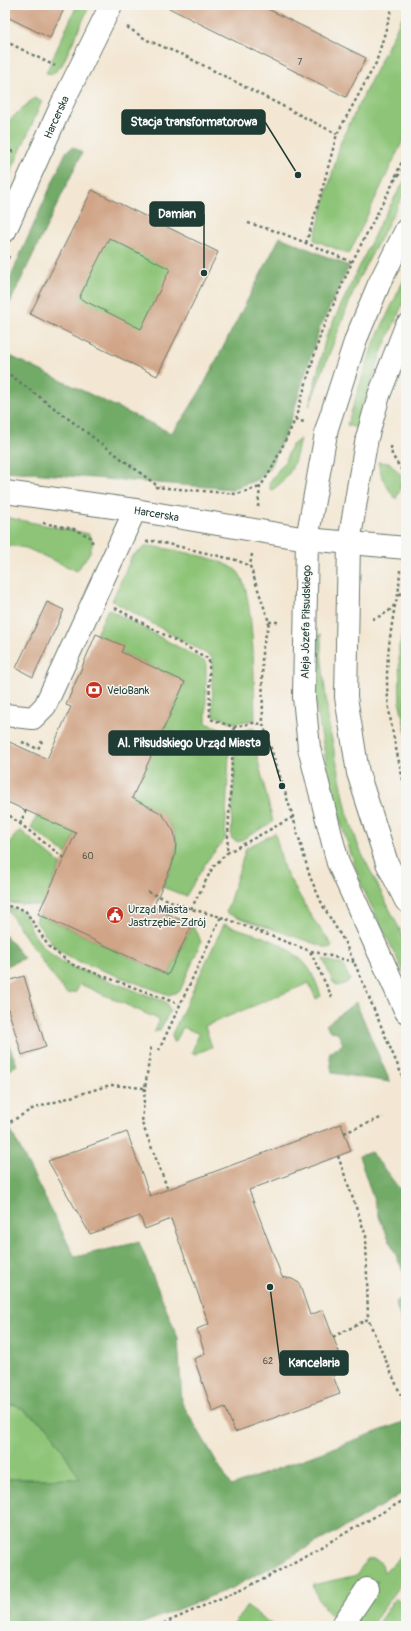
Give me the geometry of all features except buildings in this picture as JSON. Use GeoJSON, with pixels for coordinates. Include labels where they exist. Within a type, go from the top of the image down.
{"type":"FeatureCollection","features":[{"type":"Feature","properties":{"kind":"main road","name":"Harcerska"},"geometry":{"type":"LineString","coordinates":[[5,231],[62,104],[111,5]]}},
{"type":"Feature","properties":{"kind":"main road","name":"Aleja Józefa Piłsudskiego"},"geometry":{"type":"LineString","coordinates":[[406,230],[379,284],[356,339],[327,428],[307,539],[304,697],[309,748],[338,863],[406,1012]]}},
{"type":"Feature","properties":{"kind":"main road"},"geometry":{"type":"LineString","coordinates":[[406,326],[379,395],[368,438],[349,543],[346,697],[358,773],[387,863],[406,901]]}},
{"type":"Feature","properties":{"kind":"main road","name":"Harcerska"},"geometry":{"type":"LineString","coordinates":[[5,492],[136,510],[307,539],[406,548]]}},
{"type":"Feature","properties":{"kind":"main road"},"geometry":{"type":"LineString","coordinates":[[5,715],[33,718],[45,706],[136,510]]}},
{"type":"Feature","properties":{"kind":"main road"},"geometry":{"type":"LineString","coordinates":[[342,1626],[367,1589]]}},
{"type":"Feature","properties":{"kind":"path"},"geometry":{"type":"LineString","coordinates":[[306,243],[337,134],[376,63],[393,5]]}},
{"type":"Feature","properties":{"kind":"path"},"geometry":{"type":"LineString","coordinates":[[125,22],[127,28],[147,40],[185,56],[337,134]]}},
{"type":"Feature","properties":{"kind":"path"},"geometry":{"type":"LineString","coordinates":[[5,41],[60,69]]}},
{"type":"Feature","properties":{"kind":"path"},"geometry":{"type":"LineString","coordinates":[[5,148],[18,154]]}},
{"type":"Feature","properties":{"kind":"path"},"geometry":{"type":"LineString","coordinates":[[406,152],[392,185],[406,166]]}},
{"type":"Feature","properties":{"kind":"path"},"geometry":{"type":"LineString","coordinates":[[248,223],[279,232],[352,262]]}},
{"type":"Feature","properties":{"kind":"path"},"geometry":{"type":"LineString","coordinates":[[5,370],[159,488]]}},
{"type":"Feature","properties":{"kind":"path"},"geometry":{"type":"LineString","coordinates":[[391,443],[392,455],[406,476]]}},
{"type":"Feature","properties":{"kind":"path"},"geometry":{"type":"LineString","coordinates":[[37,522],[74,530],[92,538],[91,555],[111,563]]}},
{"type":"Feature","properties":{"kind":"path"},"geometry":{"type":"LineString","coordinates":[[142,543],[155,542],[236,560],[250,566]]}},
{"type":"Feature","properties":{"kind":"path"},"geometry":{"type":"LineString","coordinates":[[399,580],[388,650],[387,680],[396,750],[406,793]]}},
{"type":"Feature","properties":{"kind":"path"},"geometry":{"type":"LineString","coordinates":[[398,594],[406,593]]}},
{"type":"Feature","properties":{"kind":"path"},"geometry":{"type":"LineString","coordinates":[[367,621],[384,615],[395,605]]}},
{"type":"Feature","properties":{"kind":"path"},"geometry":{"type":"LineString","coordinates":[[112,607],[209,659],[210,719],[234,727],[252,723],[263,724]]}},
{"type":"Feature","properties":{"kind":"path"},"geometry":{"type":"LineString","coordinates":[[269,622],[285,622]]}},
{"type":"Feature","properties":{"kind":"path"},"geometry":{"type":"LineString","coordinates":[[227,853],[234,727]]}},
{"type":"Feature","properties":{"kind":"path"},"geometry":{"type":"LineString","coordinates":[[18,740],[38,749],[44,735]]}},
{"type":"Feature","properties":{"kind":"path"},"geometry":{"type":"LineString","coordinates":[[20,824],[26,810]]}},
{"type":"Feature","properties":{"kind":"path"},"geometry":{"type":"LineString","coordinates":[[5,812],[64,858]]}},
{"type":"Feature","properties":{"kind":"path"},"geometry":{"type":"LineString","coordinates":[[191,909],[213,867],[227,853],[293,817]]}},
{"type":"Feature","properties":{"kind":"path"},"geometry":{"type":"LineString","coordinates":[[148,892],[191,909],[221,918],[310,951],[354,962]]}},
{"type":"Feature","properties":{"kind":"path"},"geometry":{"type":"LineString","coordinates":[[5,901],[8,906],[25,910],[49,947],[73,965],[179,1004]]}},
{"type":"Feature","properties":{"kind":"path"},"geometry":{"type":"LineString","coordinates":[[159,1050],[179,1004],[221,918]]}},
{"type":"Feature","properties":{"kind":"path"},"geometry":{"type":"LineString","coordinates":[[310,951],[332,997]]}},
{"type":"Feature","properties":{"kind":"path"},"geometry":{"type":"LineString","coordinates":[[151,1047],[142,1123],[167,1186]]}},
{"type":"Feature","properties":{"kind":"path"},"geometry":{"type":"LineString","coordinates":[[5,1124],[32,1109],[110,1085],[145,1088]]}},
{"type":"Feature","properties":{"kind":"path"},"geometry":{"type":"LineString","coordinates":[[344,1133],[383,1117]]}},
{"type":"Feature","properties":{"kind":"path"},"geometry":{"type":"LineString","coordinates":[[338,1156],[366,1236],[368,1319],[406,1407]]}},
{"type":"Feature","properties":{"kind":"path"},"geometry":{"type":"LineString","coordinates":[[332,1337],[368,1319]]}},
{"type":"Feature","properties":{"kind":"path"},"geometry":{"type":"LineString","coordinates":[[158,1626],[264,1579],[406,1499]]}},
{"type":"Feature","properties":{"kind":"green space"},"geometry":{"type":"Polygon","coordinates":[[[77,5],[90,5],[62,65],[53,74],[46,73],[77,5]]]}},
{"type":"Feature","properties":{"kind":"green space"},"geometry":{"type":"Polygon","coordinates":[[[406,9],[406,134],[349,254],[314,240],[341,141],[406,9]]]}},
{"type":"Feature","properties":{"kind":"green space"},"geometry":{"type":"Polygon","coordinates":[[[34,98],[42,101],[5,186],[5,124],[34,98]]]}},
{"type":"Feature","properties":{"kind":"green space"},"geometry":{"type":"Polygon","coordinates":[[[73,147],[82,153],[5,313],[5,289],[66,152],[73,147]]]}},
{"type":"Feature","properties":{"kind":"green space"},"geometry":{"type":"Polygon","coordinates":[[[406,178],[406,190],[358,280],[309,406],[326,337],[379,225],[406,178]]]}},
{"type":"Feature","properties":{"kind":"green space"},"geometry":{"type":"Polygon","coordinates":[[[107,234],[176,268],[142,333],[74,300],[107,234]]]}},
{"type":"Feature","properties":{"kind":"green space"},"geometry":{"type":"Polygon","coordinates":[[[280,237],[349,266],[319,330],[289,426],[269,469],[259,479],[232,489],[5,471],[5,313],[8,355],[171,433],[184,417],[202,388],[280,237]]]}},
{"type":"Feature","properties":{"kind":"green space"},"geometry":{"type":"Polygon","coordinates":[[[406,275],[406,297],[381,353],[356,428],[347,425],[372,347],[406,275]]]}},
{"type":"Feature","properties":{"kind":"green space"},"geometry":{"type":"Polygon","coordinates":[[[300,439],[292,469],[284,480],[271,491],[269,483],[285,461],[291,446],[300,439]]]}},
{"type":"Feature","properties":{"kind":"green space"},"geometry":{"type":"Polygon","coordinates":[[[378,462],[390,463],[401,475],[400,490],[396,499],[384,482],[378,462]]]}},
{"type":"Feature","properties":{"kind":"green space"},"geometry":{"type":"Polygon","coordinates":[[[5,517],[89,534],[93,542],[90,552],[77,571],[26,548],[5,545],[5,517]]]}},
{"type":"Feature","properties":{"kind":"green space"},"geometry":{"type":"Polygon","coordinates":[[[147,546],[212,559],[232,567],[238,572],[244,583],[251,620],[255,720],[234,723],[213,715],[212,657],[112,601],[132,556],[147,546]]]}},
{"type":"Feature","properties":{"kind":"green space"},"geometry":{"type":"Polygon","coordinates":[[[108,609],[206,662],[206,723],[230,732],[225,839],[207,861],[186,896],[162,887],[174,859],[176,841],[173,829],[166,819],[145,804],[110,788],[146,767],[185,682],[121,652],[123,646],[96,634],[108,609]]]}},
{"type":"Feature","properties":{"kind":"green space"},"geometry":{"type":"Polygon","coordinates":[[[406,625],[406,733],[400,704],[399,646],[406,625]]]}},
{"type":"Feature","properties":{"kind":"green space"},"geometry":{"type":"Polygon","coordinates":[[[321,634],[321,652],[329,726],[347,811],[359,848],[406,942],[406,977],[362,887],[342,827],[330,783],[316,705],[311,639],[321,634]]]}},
{"type":"Feature","properties":{"kind":"green space"},"geometry":{"type":"Polygon","coordinates":[[[254,728],[255,748],[273,822],[238,842],[231,838],[236,732],[254,728]]]}},
{"type":"Feature","properties":{"kind":"green space"},"geometry":{"type":"Polygon","coordinates":[[[37,815],[76,833],[66,854],[31,828],[37,815]]]}},
{"type":"Feature","properties":{"kind":"green space"},"geometry":{"type":"Polygon","coordinates":[[[20,830],[61,864],[42,906],[10,903],[5,895],[5,847],[20,830]]]}},
{"type":"Feature","properties":{"kind":"green space"},"geometry":{"type":"Polygon","coordinates":[[[275,833],[284,869],[313,919],[332,945],[330,949],[226,913],[246,848],[275,833]]]}},
{"type":"Feature","properties":{"kind":"green space"},"geometry":{"type":"Polygon","coordinates":[[[7,909],[16,909],[25,913],[32,931],[43,946],[57,958],[72,967],[166,1002],[170,1011],[160,1030],[154,1032],[160,1020],[80,984],[76,992],[67,994],[48,970],[7,909]]]}},
{"type":"Feature","properties":{"kind":"green space"},"geometry":{"type":"Polygon","coordinates":[[[38,914],[168,975],[192,925],[201,942],[180,991],[169,995],[72,959],[55,947],[36,922],[38,914]]]}},
{"type":"Feature","properties":{"kind":"green space"},"geometry":{"type":"Polygon","coordinates":[[[224,924],[271,940],[292,952],[302,960],[310,970],[321,996],[316,999],[309,983],[205,1026],[212,1047],[195,1054],[192,1052],[199,1034],[183,1027],[176,1041],[173,1042],[172,1034],[224,924]]]}},
{"type":"Feature","properties":{"kind":"green space"},"geometry":{"type":"Polygon","coordinates":[[[5,935],[24,958],[5,967],[5,935]]]}},
{"type":"Feature","properties":{"kind":"green space"},"geometry":{"type":"Polygon","coordinates":[[[323,959],[343,965],[350,980],[338,986],[333,982],[323,959]]]}},
{"type":"Feature","properties":{"kind":"green space"},"geometry":{"type":"Polygon","coordinates":[[[356,1002],[390,1082],[332,1073],[329,1053],[343,1044],[337,1032],[330,1031],[326,1025],[356,1002]]]}},
{"type":"Feature","properties":{"kind":"green space"},"geometry":{"type":"Polygon","coordinates":[[[5,1034],[17,1065],[5,1073],[5,1034]]]}},
{"type":"Feature","properties":{"kind":"green space"},"geometry":{"type":"Polygon","coordinates":[[[5,1119],[75,1257],[139,1242],[178,1338],[182,1403],[231,1486],[406,1421],[406,1491],[358,1520],[234,1587],[136,1626],[5,1626],[5,1479],[80,1479],[49,1428],[16,1405],[5,1405],[5,1119]]]}},
{"type":"Feature","properties":{"kind":"green space"},"geometry":{"type":"Polygon","coordinates":[[[371,1152],[406,1197],[406,1278],[380,1219],[359,1156],[371,1152]]]}},
{"type":"Feature","properties":{"kind":"green space"},"geometry":{"type":"Polygon","coordinates":[[[406,1295],[406,1326],[403,1326],[395,1302],[406,1295]]]}},
{"type":"Feature","properties":{"kind":"green space"},"geometry":{"type":"Polygon","coordinates":[[[5,1405],[16,1405],[49,1428],[80,1479],[5,1479],[5,1405]]]}},
{"type":"Feature","properties":{"kind":"green space"},"geometry":{"type":"Polygon","coordinates":[[[406,1551],[406,1576],[371,1626],[348,1626],[378,1581],[375,1582],[336,1620],[319,1600],[313,1585],[357,1575],[366,1561],[370,1559],[377,1560],[382,1564],[384,1573],[406,1551]]]}},
{"type":"Feature","properties":{"kind":"green space"},"geometry":{"type":"Polygon","coordinates":[[[395,1598],[406,1606],[406,1626],[376,1626],[395,1598]]]}},
{"type":"Feature","properties":{"kind":"green space"},"geometry":{"type":"Polygon","coordinates":[[[246,1606],[274,1626],[233,1626],[246,1606]]]}},
{"type":"Feature","properties":{"kind":"place","name":"Stacja transformatorowa"},"geometry":{"type":"Point","coordinates":[298,175]}},
{"type":"Feature","properties":{"kind":"place","name":"Damian"},"geometry":{"type":"Point","coordinates":[204,273]}},
{"type":"Feature","properties":{"kind":"place","name":"VeloBank"},"geometry":{"type":"Point","coordinates":[94,690]}},
{"type":"Feature","properties":{"kind":"place","name":"Al. Piłsudskiego Urząd Miasta"},"geometry":{"type":"Point","coordinates":[282,786]}},
{"type":"Feature","properties":{"kind":"place","name":"Urząd Miasta Jastrzębie-Zdrój"},"geometry":{"type":"Point","coordinates":[115,915]}},
{"type":"Feature","properties":{"kind":"place","name":"Kancelaria"},"geometry":{"type":"Point","coordinates":[270,1287]}}]}
